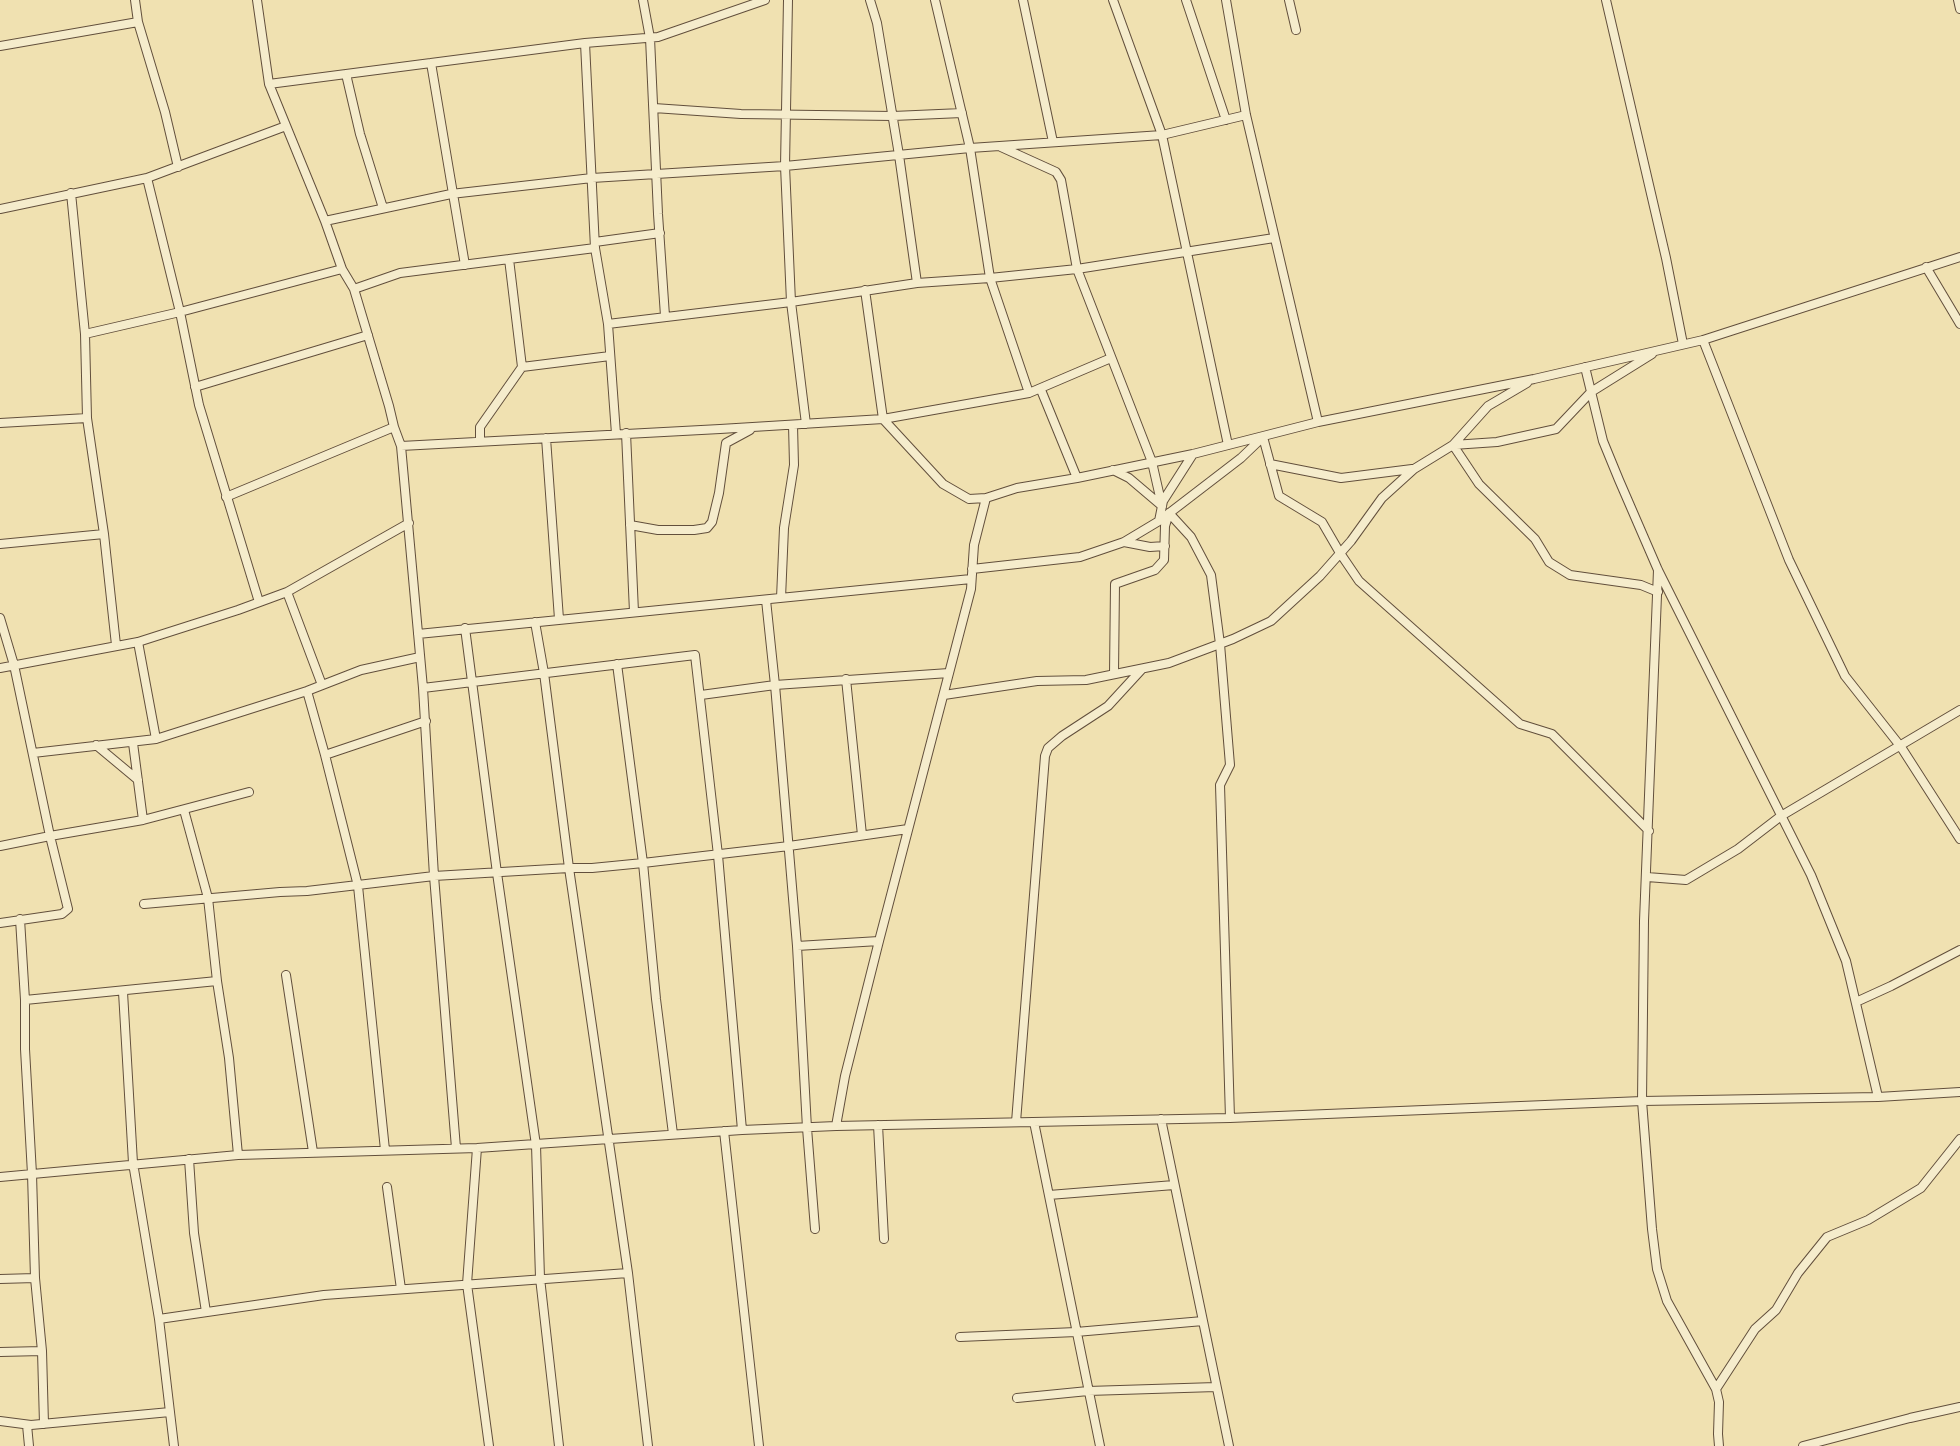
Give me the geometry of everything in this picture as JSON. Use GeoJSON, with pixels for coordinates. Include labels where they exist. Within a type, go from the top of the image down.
{"type":"FeatureCollection","features":[{"type":"Feature","properties":{"kind":"street"},"geometry":{"type":"LineString","coordinates":[[135,0],[138,22],[165,112],[178,167]]}},
{"type":"Feature","properties":{"kind":"street"},"geometry":{"type":"LineString","coordinates":[[257,0],[269,84],[325,221],[342,269],[354,288],[401,446],[410,524],[426,721],[434,876],[456,1148]]}},
{"type":"Feature","properties":{"kind":"street"},"geometry":{"type":"LineString","coordinates":[[643,0],[650,38],[665,316]]}},
{"type":"Feature","properties":{"kind":"street"},"geometry":{"type":"LineString","coordinates":[[269,84],[585,43],[658,37],[765,0]]}},
{"type":"Feature","properties":{"kind":"street"},"geometry":{"type":"LineString","coordinates":[[788,0],[784,166],[790,302],[806,424]]}},
{"type":"Feature","properties":{"kind":"street"},"geometry":{"type":"LineString","coordinates":[[870,0],[877,23],[893,116],[917,283]]}},
{"type":"Feature","properties":{"kind":"street"},"geometry":{"type":"LineString","coordinates":[[935,0],[970,148],[990,278],[1029,393]]}},
{"type":"Feature","properties":{"kind":"street"},"geometry":{"type":"LineString","coordinates":[[1023,0],[1053,142]]}},
{"type":"Feature","properties":{"kind":"street"},"geometry":{"type":"LineString","coordinates":[[1113,0],[1162,135],[1228,445]]}},
{"type":"Feature","properties":{"kind":"street"},"geometry":{"type":"LineString","coordinates":[[1186,0],[1226,120]]}},
{"type":"Feature","properties":{"kind":"street"},"geometry":{"type":"LineString","coordinates":[[1226,0],[1246,115],[1318,423]]}},
{"type":"Feature","properties":{"kind":"street"},"geometry":{"type":"LineString","coordinates":[[1289,0],[1296,30]]}},
{"type":"Feature","properties":{"kind":"street"},"geometry":{"type":"LineString","coordinates":[[1606,0],[1666,258],[1683,344]]}},
{"type":"Feature","properties":{"kind":"street"},"geometry":{"type":"LineString","coordinates":[[1958,0],[1960,9]]}},
{"type":"Feature","properties":{"kind":"street"},"geometry":{"type":"LineString","coordinates":[[0,46],[138,22]]}},
{"type":"Feature","properties":{"kind":"street"},"geometry":{"type":"LineString","coordinates":[[585,43],[595,245],[608,324],[616,434]]}},
{"type":"Feature","properties":{"kind":"street"},"geometry":{"type":"LineString","coordinates":[[431,63],[451,194],[465,265]]}},
{"type":"Feature","properties":{"kind":"street"},"geometry":{"type":"LineString","coordinates":[[346,74],[360,134],[383,208]]}},
{"type":"Feature","properties":{"kind":"street"},"geometry":{"type":"LineString","coordinates":[[654,108],[741,114],[893,116],[962,113]]}},
{"type":"Feature","properties":{"kind":"street"},"geometry":{"type":"LineString","coordinates":[[325,221],[451,194],[592,178],[784,166],[970,148],[1162,135],[1246,115]]}},
{"type":"Feature","properties":{"kind":"street"},"geometry":{"type":"LineString","coordinates":[[0,209],[147,178],[286,126]]}},
{"type":"Feature","properties":{"kind":"street"},"geometry":{"type":"LineString","coordinates":[[1000,146],[1056,172],[1061,180],[1077,269],[1152,462],[1162,506]]}},
{"type":"Feature","properties":{"kind":"street"},"geometry":{"type":"LineString","coordinates":[[147,178],[180,312],[195,387],[259,602]]}},
{"type":"Feature","properties":{"kind":"street"},"geometry":{"type":"LineString","coordinates":[[71,193],[85,334],[87,418],[104,534],[116,645]]}},
{"type":"Feature","properties":{"kind":"street"},"geometry":{"type":"LineString","coordinates":[[354,288],[400,273],[509,259],[660,233]]}},
{"type":"Feature","properties":{"kind":"street"},"geometry":{"type":"LineString","coordinates":[[608,324],[790,302],[917,283],[1077,269],[1274,238]]}},
{"type":"Feature","properties":{"kind":"street"},"geometry":{"type":"LineString","coordinates":[[865,290],[883,418],[943,484],[969,499],[986,498],[1017,488],[1193,454],[1318,423],[1534,379],[1703,340],[1960,257]]}},
{"type":"Feature","properties":{"kind":"street"},"geometry":{"type":"LineString","coordinates":[[480,441],[480,427],[522,367],[509,259]]}},
{"type":"Feature","properties":{"kind":"street"},"geometry":{"type":"LineString","coordinates":[[1926,267],[1960,324]]}},
{"type":"Feature","properties":{"kind":"street"},"geometry":{"type":"LineString","coordinates":[[85,334],[180,312],[342,269]]}},
{"type":"Feature","properties":{"kind":"street"},"geometry":{"type":"LineString","coordinates":[[195,387],[368,335]]}},
{"type":"Feature","properties":{"kind":"street"},"geometry":{"type":"LineString","coordinates":[[1703,340],[1789,560],[1845,676],[1901,747],[1960,839]]}},
{"type":"Feature","properties":{"kind":"street"},"geometry":{"type":"LineString","coordinates":[[1453,445],[1497,442],[1556,429],[1591,392],[1659,350]]}},
{"type":"Feature","properties":{"kind":"street"},"geometry":{"type":"LineString","coordinates":[[522,367],[610,356]]}},
{"type":"Feature","properties":{"kind":"street"},"geometry":{"type":"LineString","coordinates":[[401,446],[754,428],[883,418],[1041,390],[1111,358]]}},
{"type":"Feature","properties":{"kind":"street"},"geometry":{"type":"LineString","coordinates":[[1586,367],[1603,441],[1658,570],[1811,875],[1846,961],[1878,1097]]}},
{"type":"Feature","properties":{"kind":"street"},"geometry":{"type":"LineString","coordinates":[[944,695],[1037,681],[1086,680],[1169,663],[1220,644],[1271,621],[1320,576],[1340,554],[1382,498],[1414,469],[1453,445],[1488,406],[1534,379]]}},
{"type":"Feature","properties":{"kind":"street"},"geometry":{"type":"LineString","coordinates":[[1041,390],[1077,478]]}},
{"type":"Feature","properties":{"kind":"street"},"geometry":{"type":"LineString","coordinates":[[0,423],[87,418]]}},
{"type":"Feature","properties":{"kind":"street"},"geometry":{"type":"LineString","coordinates":[[781,598],[784,528],[794,465],[793,425]]}},
{"type":"Feature","properties":{"kind":"street"},"geometry":{"type":"LineString","coordinates":[[226,497],[394,427]]}},
{"type":"Feature","properties":{"kind":"street"},"geometry":{"type":"LineString","coordinates":[[630,525],[658,530],[707,528],[712,522],[719,494],[726,443],[754,428]]}},
{"type":"Feature","properties":{"kind":"street"},"geometry":{"type":"LineString","coordinates":[[626,433],[634,612]]}},
{"type":"Feature","properties":{"kind":"street"},"geometry":{"type":"LineString","coordinates":[[1263,436],[1279,496],[1322,522],[1359,581],[1520,724],[1552,734],[1649,831]]}},
{"type":"Feature","properties":{"kind":"street"},"geometry":{"type":"LineString","coordinates":[[972,569],[1080,557],[1124,542],[1159,521],[1241,458],[1263,436]]}},
{"type":"Feature","properties":{"kind":"street"},"geometry":{"type":"LineString","coordinates":[[546,438],[559,619]]}},
{"type":"Feature","properties":{"kind":"street"},"geometry":{"type":"LineString","coordinates":[[1453,445],[1479,484],[1535,539],[1549,562],[1570,574],[1641,585],[1658,592]]}},
{"type":"Feature","properties":{"kind":"street"},"geometry":{"type":"LineString","coordinates":[[1159,521],[1163,501],[1193,454]]}},
{"type":"Feature","properties":{"kind":"street"},"geometry":{"type":"LineString","coordinates":[[1270,464],[1341,478],[1414,469]]}},
{"type":"Feature","properties":{"kind":"street"},"geometry":{"type":"LineString","coordinates":[[1113,470],[1129,478],[1162,506]]}},
{"type":"Feature","properties":{"kind":"street"},"geometry":{"type":"LineString","coordinates":[[836,1126],[845,1076],[944,695],[956,638],[971,589],[974,545],[986,498]]}},
{"type":"Feature","properties":{"kind":"street"},"geometry":{"type":"LineString","coordinates":[[1114,674],[1115,584],[1155,570],[1164,560],[1169,513]]}},
{"type":"Feature","properties":{"kind":"street"},"geometry":{"type":"LineString","coordinates":[[1169,513],[1191,537],[1211,575],[1220,644],[1230,765],[1221,785],[1230,1118]]}},
{"type":"Feature","properties":{"kind":"street"},"geometry":{"type":"LineString","coordinates":[[0,668],[138,642],[259,602],[287,592],[410,524]]}},
{"type":"Feature","properties":{"kind":"street"},"geometry":{"type":"LineString","coordinates":[[0,544],[104,534]]}},
{"type":"Feature","properties":{"kind":"street"},"geometry":{"type":"LineString","coordinates":[[1124,542],[1150,547],[1165,546]]}},
{"type":"Feature","properties":{"kind":"street"},"geometry":{"type":"LineString","coordinates":[[1658,570],[1642,991],[1642,1101],[1657,1269],[1667,1301],[1716,1389],[1719,1402],[1719,1446]]}},
{"type":"Feature","properties":{"kind":"street"},"geometry":{"type":"LineString","coordinates":[[418,634],[972,579]]}},
{"type":"Feature","properties":{"kind":"street"},"geometry":{"type":"LineString","coordinates":[[287,592],[322,686]]}},
{"type":"Feature","properties":{"kind":"street"},"geometry":{"type":"LineString","coordinates":[[766,600],[797,946],[815,1229]]}},
{"type":"Feature","properties":{"kind":"street"},"geometry":{"type":"LineString","coordinates":[[0,618],[14,665],[50,836],[68,909],[62,914],[0,923]]}},
{"type":"Feature","properties":{"kind":"street"},"geometry":{"type":"LineString","coordinates":[[535,622],[544,673],[568,868],[628,1273],[648,1446]]}},
{"type":"Feature","properties":{"kind":"street"},"geometry":{"type":"LineString","coordinates":[[465,628],[536,1145],[540,1278],[559,1446]]}},
{"type":"Feature","properties":{"kind":"street"},"geometry":{"type":"LineString","coordinates":[[138,642],[156,739]]}},
{"type":"Feature","properties":{"kind":"street"},"geometry":{"type":"LineString","coordinates":[[423,688],[695,655],[718,855],[742,1130]]}},
{"type":"Feature","properties":{"kind":"street"},"geometry":{"type":"LineString","coordinates":[[33,753],[156,739],[322,686],[361,670],[420,657]]}},
{"type":"Feature","properties":{"kind":"street"},"geometry":{"type":"LineString","coordinates":[[617,664],[643,862],[656,999],[673,1134]]}},
{"type":"Feature","properties":{"kind":"street"},"geometry":{"type":"LineString","coordinates":[[1016,1122],[1045,756],[1048,748],[1062,736],[1108,706],[1142,669]]}},
{"type":"Feature","properties":{"kind":"street"},"geometry":{"type":"LineString","coordinates":[[701,695],[846,679],[949,673]]}},
{"type":"Feature","properties":{"kind":"street"},"geometry":{"type":"LineString","coordinates":[[846,679],[862,835]]}},
{"type":"Feature","properties":{"kind":"street"},"geometry":{"type":"LineString","coordinates":[[307,691],[358,886],[385,1150]]}},
{"type":"Feature","properties":{"kind":"street"},"geometry":{"type":"LineString","coordinates":[[1647,877],[1686,880],[1738,849],[1782,816],[1960,711]]}},
{"type":"Feature","properties":{"kind":"street"},"geometry":{"type":"LineString","coordinates":[[325,754],[426,721]]}},
{"type":"Feature","properties":{"kind":"street"},"geometry":{"type":"LineString","coordinates":[[133,742],[143,820]]}},
{"type":"Feature","properties":{"kind":"street"},"geometry":{"type":"LineString","coordinates":[[96,745],[138,780]]}},
{"type":"Feature","properties":{"kind":"street"},"geometry":{"type":"LineString","coordinates":[[0,846],[143,820],[249,792]]}},
{"type":"Feature","properties":{"kind":"street"},"geometry":{"type":"LineString","coordinates":[[184,810],[208,898],[217,981],[229,1058],[238,1155]]}},
{"type":"Feature","properties":{"kind":"street"},"geometry":{"type":"LineString","coordinates":[[144,904],[358,886],[434,876],[592,868],[718,855],[908,829]]}},
{"type":"Feature","properties":{"kind":"street"},"geometry":{"type":"LineString","coordinates":[[20,919],[35,1278],[42,1351],[44,1424]]}},
{"type":"Feature","properties":{"kind":"street"},"geometry":{"type":"LineString","coordinates":[[797,946],[879,941]]}},
{"type":"Feature","properties":{"kind":"street"},"geometry":{"type":"LineString","coordinates":[[1856,1002],[1960,950]]}},
{"type":"Feature","properties":{"kind":"street"},"geometry":{"type":"LineString","coordinates":[[286,975],[314,1152]]}},
{"type":"Feature","properties":{"kind":"street"},"geometry":{"type":"LineString","coordinates":[[25,1000],[217,981]]}},
{"type":"Feature","properties":{"kind":"street"},"geometry":{"type":"LineString","coordinates":[[123,992],[133,1164],[159,1319],[174,1446]]}},
{"type":"Feature","properties":{"kind":"street"},"geometry":{"type":"LineString","coordinates":[[0,1177],[238,1155],[477,1148],[742,1130],[1230,1118],[1642,1101],[1878,1097],[1960,1092]]}},
{"type":"Feature","properties":{"kind":"street"},"geometry":{"type":"LineString","coordinates":[[1161,1119],[1229,1446]]}},
{"type":"Feature","properties":{"kind":"street"},"geometry":{"type":"LineString","coordinates":[[1034,1122],[1100,1446]]}},
{"type":"Feature","properties":{"kind":"street"},"geometry":{"type":"LineString","coordinates":[[878,1125],[885,1239]]}},
{"type":"Feature","properties":{"kind":"street"},"geometry":{"type":"LineString","coordinates":[[724,1131],[759,1446]]}},
{"type":"Feature","properties":{"kind":"street"},"geometry":{"type":"LineString","coordinates":[[1716,1389],[1755,1329],[1776,1311],[1798,1273],[1827,1237],[1868,1220],[1921,1188],[1960,1139]]}},
{"type":"Feature","properties":{"kind":"street"},"geometry":{"type":"LineString","coordinates":[[477,1148],[467,1284],[489,1446]]}},
{"type":"Feature","properties":{"kind":"street"},"geometry":{"type":"LineString","coordinates":[[189,1159],[194,1233],[206,1312]]}},
{"type":"Feature","properties":{"kind":"street"},"geometry":{"type":"LineString","coordinates":[[1049,1195],[1174,1185]]}},
{"type":"Feature","properties":{"kind":"street"},"geometry":{"type":"LineString","coordinates":[[387,1188],[401,1289]]}},
{"type":"Feature","properties":{"kind":"street"},"geometry":{"type":"LineString","coordinates":[[159,1319],[324,1295],[628,1273]]}},
{"type":"Feature","properties":{"kind":"street"},"geometry":{"type":"LineString","coordinates":[[0,1279],[35,1278]]}},
{"type":"Feature","properties":{"kind":"street"},"geometry":{"type":"LineString","coordinates":[[960,1338],[1203,1322]]}},
{"type":"Feature","properties":{"kind":"street"},"geometry":{"type":"LineString","coordinates":[[0,1352],[42,1351]]}},
{"type":"Feature","properties":{"kind":"street"},"geometry":{"type":"LineString","coordinates":[[1017,1398],[1089,1391],[1216,1387]]}},
{"type":"Feature","properties":{"kind":"street"},"geometry":{"type":"LineString","coordinates":[[1803,1446],[1960,1407]]}},
{"type":"Feature","properties":{"kind":"street"},"geometry":{"type":"LineString","coordinates":[[0,1421],[27,1425],[170,1412]]}},
{"type":"Feature","properties":{"kind":"street"},"geometry":{"type":"LineString","coordinates":[[27,1425],[29,1446]]}}]}
